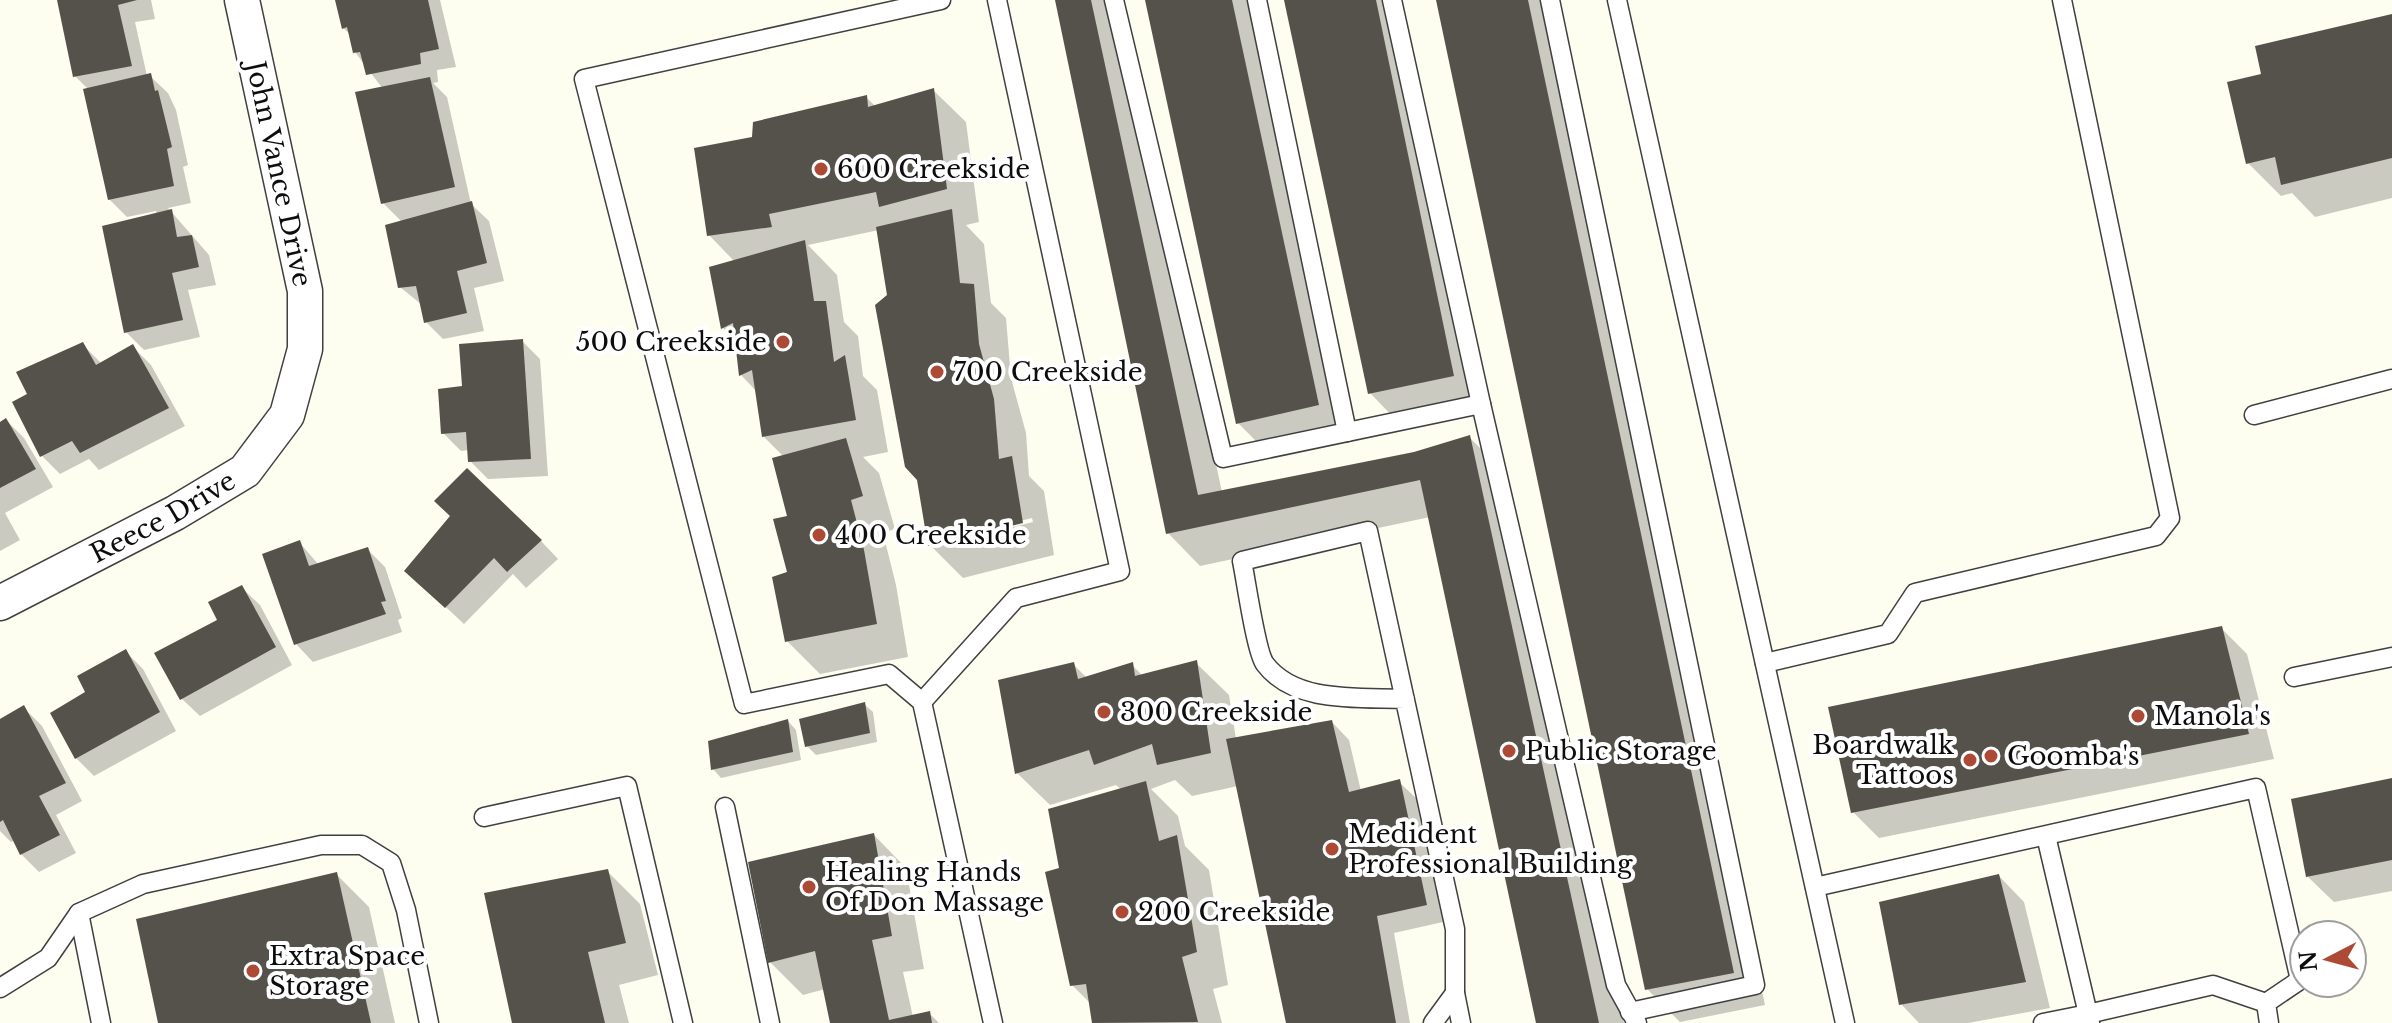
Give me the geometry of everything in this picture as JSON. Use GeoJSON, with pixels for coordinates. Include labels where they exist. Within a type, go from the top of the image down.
{"type":"FeatureCollection","features":[{"type":"Feature","properties":{"kind":"street","name":"John Vance Drive"},"geometry":{"type":"LineString","coordinates":[[242,0],[305,291],[305,349]]}},
{"type":"Feature","properties":{"kind":"street","name":"Reece Drive"},"geometry":{"type":"LineString","coordinates":[[0,603],[175,513],[245,471],[287,415],[305,349]]}},
{"type":"Feature","properties":{"kind":"lane"},"geometry":{"type":"LineString","coordinates":[[941,0],[584,79],[744,704],[889,674],[922,702],[993,1023]]}},
{"type":"Feature","properties":{"kind":"lane"},"geometry":{"type":"LineString","coordinates":[[922,702],[1016,598],[1120,571],[997,0]]}},
{"type":"Feature","properties":{"kind":"lane"},"geometry":{"type":"LineString","coordinates":[[1114,0],[1223,458],[1481,404]]}},
{"type":"Feature","properties":{"kind":"lane"},"geometry":{"type":"LineString","coordinates":[[1257,0],[1347,432]]}},
{"type":"Feature","properties":{"kind":"lane"},"geometry":{"type":"LineString","coordinates":[[1392,0],[1481,404],[1616,985],[1633,1018],[1755,985],[1550,0]]}},
{"type":"Feature","properties":{"kind":"lane"},"geometry":{"type":"LineString","coordinates":[[1617,0],[1845,1023]]}},
{"type":"Feature","properties":{"kind":"lane"},"geometry":{"type":"LineString","coordinates":[[1765,663],[1888,634],[1915,593],[2156,536],[2170,518],[2062,0]]}},
{"type":"Feature","properties":{"kind":"lane"},"geometry":{"type":"LineString","coordinates":[[2254,415],[2392,379]]}},
{"type":"Feature","properties":{"kind":"lane"},"geometry":{"type":"LineString","coordinates":[[1405,699],[1344,697],[1292,688],[1263,663],[1242,561],[1368,531],[1405,699],[1455,929],[1455,993],[1461,1023]]}},
{"type":"Feature","properties":{"kind":"lane"},"geometry":{"type":"LineString","coordinates":[[2294,677],[2392,657]]}},
{"type":"Feature","properties":{"kind":"lane"},"geometry":{"type":"LineString","coordinates":[[484,817],[627,786],[683,1023]]}},
{"type":"Feature","properties":{"kind":"lane"},"geometry":{"type":"LineString","coordinates":[[1815,887],[2256,788],[2300,980],[2266,1003]]}},
{"type":"Feature","properties":{"kind":"lane"},"geometry":{"type":"LineString","coordinates":[[725,807],[770,1023]]}},
{"type":"Feature","properties":{"kind":"lane"},"geometry":{"type":"LineString","coordinates":[[2046,836],[2089,1018]]}},
{"type":"Feature","properties":{"kind":"lane"},"geometry":{"type":"LineString","coordinates":[[0,988],[48,958],[79,913],[143,884],[321,845],[362,845],[391,863],[406,910],[429,1023]]}},
{"type":"Feature","properties":{"kind":"lane"},"geometry":{"type":"LineString","coordinates":[[79,913],[101,1023]]}},
{"type":"Feature","properties":{"kind":"lane"},"geometry":{"type":"LineString","coordinates":[[2043,1023],[2089,1018],[2213,985],[2266,1003]]}},
{"type":"Feature","properties":{"kind":"lane"},"geometry":{"type":"LineString","coordinates":[[1433,1023],[1455,993]]}},
{"type":"Feature","properties":{"kind":"lane"},"geometry":{"type":"LineString","coordinates":[[2266,1003],[2269,1023]]}},
{"type":"Feature","properties":{"kind":"building"},"geometry":{"type":"Polygon","coordinates":[[[57,0],[137,0],[118,5],[132,66],[73,77],[57,0]]]}},
{"type":"Feature","properties":{"kind":"building"},"geometry":{"type":"Polygon","coordinates":[[[335,0],[428,0],[439,49],[420,53],[421,64],[366,75],[360,52],[353,53],[347,27],[342,29],[335,0]]]}},
{"type":"Feature","properties":{"kind":"building"},"geometry":{"type":"Polygon","coordinates":[[[1055,0],[1091,0],[1198,495],[1414,452],[1470,435],[1599,1023],[1536,1023],[1420,480],[1166,534],[1055,0]]]}},
{"type":"Feature","properties":{"kind":"building"},"geometry":{"type":"Polygon","coordinates":[[[1145,0],[1232,0],[1319,405],[1236,424],[1145,0]]]}},
{"type":"Feature","properties":{"kind":"building"},"geometry":{"type":"Polygon","coordinates":[[[1284,0],[1376,0],[1454,376],[1368,394],[1284,0]]]}},
{"type":"Feature","properties":{"kind":"building"},"geometry":{"type":"Polygon","coordinates":[[[1436,0],[1528,0],[1734,973],[1645,990],[1436,0]]]}},
{"type":"Feature","properties":{"kind":"building"},"geometry":{"type":"Polygon","coordinates":[[[2392,14],[2392,158],[2281,185],[2275,157],[2246,164],[2227,82],[2261,74],[2255,46],[2392,14]]]}},
{"type":"Feature","properties":{"kind":"building"},"geometry":{"type":"Polygon","coordinates":[[[151,73],[172,147],[167,149],[174,186],[108,200],[83,89],[151,73]]]}},
{"type":"Feature","properties":{"kind":"building"},"geometry":{"type":"Polygon","coordinates":[[[430,77],[455,187],[381,204],[355,92],[430,77]]]}},
{"type":"Feature","properties":{"kind":"building","name":"600 Creekside"},"geometry":{"type":"Polygon","coordinates":[[[934,88],[947,189],[879,207],[876,192],[769,214],[772,227],[707,236],[694,148],[752,137],[753,122],[867,95],[868,107],[934,88]]]}},
{"type":"Feature","properties":{"kind":"building"},"geometry":{"type":"Polygon","coordinates":[[[472,201],[487,263],[457,271],[467,313],[424,323],[416,286],[398,288],[385,225],[472,201]]]}},
{"type":"Feature","properties":{"kind":"building"},"geometry":{"type":"Polygon","coordinates":[[[172,209],[177,237],[192,235],[199,267],[172,273],[183,320],[124,333],[102,226],[172,209]]]}},
{"type":"Feature","properties":{"kind":"building","name":"700 Creekside"},"geometry":{"type":"Polygon","coordinates":[[[952,209],[960,283],[974,284],[979,344],[994,399],[999,459],[1012,456],[1023,523],[928,546],[917,480],[905,467],[875,305],[887,295],[876,227],[952,209]]]}},
{"type":"Feature","properties":{"kind":"building","name":"500 Creekside"},"geometry":{"type":"Polygon","coordinates":[[[805,240],[814,301],[826,301],[834,362],[845,355],[856,420],[762,437],[752,370],[739,376],[733,323],[721,329],[709,267],[805,240]]]}},
{"type":"Feature","properties":{"kind":"building"},"geometry":{"type":"Polygon","coordinates":[[[523,339],[531,459],[468,462],[466,432],[441,434],[438,389],[462,386],[459,344],[523,339]]]}},
{"type":"Feature","properties":{"kind":"building"},"geometry":{"type":"Polygon","coordinates":[[[83,342],[96,365],[133,344],[169,408],[80,453],[72,441],[40,457],[12,402],[27,394],[16,372],[83,342]]]}},
{"type":"Feature","properties":{"kind":"building"},"geometry":{"type":"Polygon","coordinates":[[[6,418],[36,469],[0,488],[0,422],[6,418]]]}},
{"type":"Feature","properties":{"kind":"building","name":"400 Creekside"},"geometry":{"type":"Polygon","coordinates":[[[846,438],[863,496],[851,500],[864,550],[877,624],[785,642],[772,577],[787,572],[773,519],[787,516],[772,458],[846,438]]]}},
{"type":"Feature","properties":{"kind":"building"},"geometry":{"type":"Polygon","coordinates":[[[467,468],[542,540],[507,572],[494,558],[445,608],[404,571],[450,516],[434,501],[467,468]]]}},
{"type":"Feature","properties":{"kind":"building"},"geometry":{"type":"Polygon","coordinates":[[[300,540],[309,566],[368,547],[386,601],[381,602],[386,614],[294,645],[262,554],[300,540]]]}},
{"type":"Feature","properties":{"kind":"building"},"geometry":{"type":"Polygon","coordinates":[[[242,585],[276,647],[180,700],[154,653],[217,620],[208,602],[242,585]]]}},
{"type":"Feature","properties":{"kind":"building"},"geometry":{"type":"Polygon","coordinates":[[[2222,626],[2249,734],[1851,813],[1828,707],[2222,626]]]}},
{"type":"Feature","properties":{"kind":"building"},"geometry":{"type":"Polygon","coordinates":[[[126,649],[160,712],[75,759],[50,713],[85,692],[77,676],[126,649]]]}},
{"type":"Feature","properties":{"kind":"building","name":"300 Creekside"},"geometry":{"type":"Polygon","coordinates":[[[1197,660],[1211,753],[1157,765],[1152,744],[1094,765],[1089,750],[1015,774],[998,680],[1074,662],[1078,679],[1133,662],[1135,676],[1197,660]]]}},
{"type":"Feature","properties":{"kind":"building"},"geometry":{"type":"Polygon","coordinates":[[[865,702],[870,733],[805,747],[799,719],[865,702]]]}},
{"type":"Feature","properties":{"kind":"building"},"geometry":{"type":"Polygon","coordinates":[[[24,705],[66,783],[39,796],[60,835],[20,855],[3,820],[0,822],[0,719],[24,705]]]}},
{"type":"Feature","properties":{"kind":"building"},"geometry":{"type":"Polygon","coordinates":[[[788,719],[793,752],[711,770],[708,741],[788,719]]]}},
{"type":"Feature","properties":{"kind":"building","name":"Medident Professional Building"},"geometry":{"type":"Polygon","coordinates":[[[1332,720],[1349,792],[1400,779],[1427,905],[1377,916],[1396,1023],[1286,1023],[1226,739],[1332,720]]]}},
{"type":"Feature","properties":{"kind":"building"},"geometry":{"type":"Polygon","coordinates":[[[2392,778],[2392,860],[2306,877],[2291,799],[2392,778]]]}},
{"type":"Feature","properties":{"kind":"building","name":"200 Creekside"},"geometry":{"type":"Polygon","coordinates":[[[1146,781],[1159,841],[1177,835],[1197,952],[1182,957],[1198,1022],[1092,1023],[1086,984],[1070,986],[1045,872],[1059,868],[1048,809],[1146,781]]]}},
{"type":"Feature","properties":{"kind":"building"},"geometry":{"type":"Polygon","coordinates":[[[874,833],[892,936],[872,940],[889,1020],[930,1011],[932,1023],[830,1023],[815,951],[768,963],[748,862],[874,833]]]}},
{"type":"Feature","properties":{"kind":"building"},"geometry":{"type":"Polygon","coordinates":[[[608,869],[626,943],[588,952],[605,1023],[512,1023],[484,893],[608,869]]]}},
{"type":"Feature","properties":{"kind":"building","name":"Extra Space Storage"},"geometry":{"type":"Polygon","coordinates":[[[337,872],[371,1023],[158,1023],[136,919],[337,872]]]}},
{"type":"Feature","properties":{"kind":"building"},"geometry":{"type":"Polygon","coordinates":[[[1999,874],[2026,982],[1899,1005],[1879,902],[1999,874]]]}},
{"type":"Feature","properties":{"kind":"place","name":"600 Creekside"},"geometry":{"type":"Point","coordinates":[821,169]}},
{"type":"Feature","properties":{"kind":"place","name":"500 Creekside"},"geometry":{"type":"Point","coordinates":[783,342]}},
{"type":"Feature","properties":{"kind":"place","name":"700 Creekside"},"geometry":{"type":"Point","coordinates":[937,372]}},
{"type":"Feature","properties":{"kind":"place","name":"400 Creekside"},"geometry":{"type":"Point","coordinates":[819,535]}},
{"type":"Feature","properties":{"kind":"place","name":"300 Creekside"},"geometry":{"type":"Point","coordinates":[1104,712]}},
{"type":"Feature","properties":{"kind":"place","name":"Manola's"},"geometry":{"type":"Point","coordinates":[2138,716]}},
{"type":"Feature","properties":{"kind":"place","name":"Public Storage"},"geometry":{"type":"Point","coordinates":[1509,751]}},
{"type":"Feature","properties":{"kind":"place","name":"Goomba's"},"geometry":{"type":"Point","coordinates":[1991,756]}},
{"type":"Feature","properties":{"kind":"place","name":"Boardwalk Tattoos"},"geometry":{"type":"Point","coordinates":[1970,760]}},
{"type":"Feature","properties":{"kind":"place","name":"Medident Professional Building"},"geometry":{"type":"Point","coordinates":[1332,849]}},
{"type":"Feature","properties":{"kind":"place","name":"Healing Hands Of Don Massage"},"geometry":{"type":"Point","coordinates":[809,887]}},
{"type":"Feature","properties":{"kind":"place","name":"200 Creekside"},"geometry":{"type":"Point","coordinates":[1122,912]}},
{"type":"Feature","properties":{"kind":"place","name":"Extra Space Storage"},"geometry":{"type":"Point","coordinates":[253,971]}}]}
